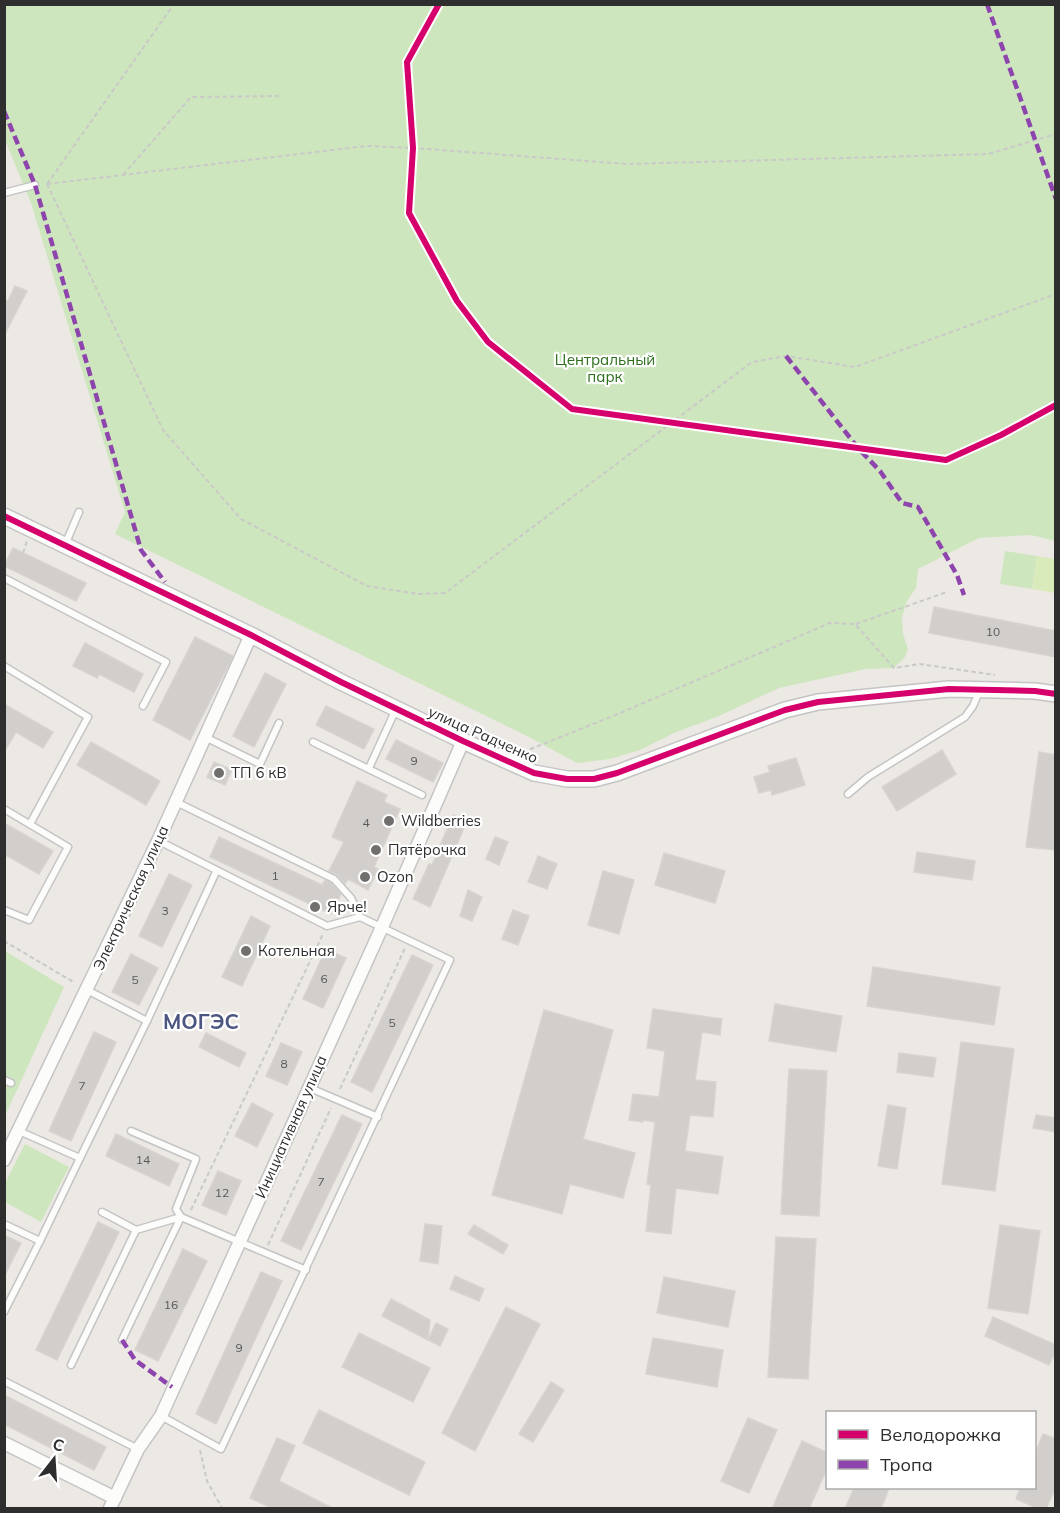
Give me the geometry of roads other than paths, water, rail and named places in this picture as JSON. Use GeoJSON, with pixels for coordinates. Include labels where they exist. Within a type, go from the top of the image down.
{"type":"FeatureCollection","features":[{"type":"Feature","properties":{"kind":"street","name":"улица Радченко"},"geometry":{"type":"LineString","coordinates":[[4,516],[251,635],[463,741],[534,773],[567,779],[594,779],[618,773],[785,710],[807,705],[933,690],[980,688],[1056,694]]}},
{"type":"Feature","properties":{"kind":"street","name":"Электрическая улица"},"geometry":{"type":"LineString","coordinates":[[4,1160],[158,841],[251,635]]}},
{"type":"Feature","properties":{"kind":"street","name":"Инициативная улица"},"geometry":{"type":"LineString","coordinates":[[113,1503],[138,1449],[160,1416],[240,1242],[463,741]]}},
{"type":"Feature","properties":{"kind":"street"},"geometry":{"type":"LineString","coordinates":[[4,1443],[113,1503]]}},
{"type":"Feature","properties":{"kind":"lane"},"geometry":{"type":"LineString","coordinates":[[4,194],[35,185]]}},
{"type":"Feature","properties":{"kind":"lane"},"geometry":{"type":"LineString","coordinates":[[65,545],[79,512]]}},
{"type":"Feature","properties":{"kind":"lane"},"geometry":{"type":"LineString","coordinates":[[4,578],[166,663],[143,706]]}},
{"type":"Feature","properties":{"kind":"lane"},"geometry":{"type":"LineString","coordinates":[[4,666],[88,717],[30,824]]}},
{"type":"Feature","properties":{"kind":"lane"},"geometry":{"type":"LineString","coordinates":[[848,794],[868,777],[965,717],[973,706],[980,688]]}},
{"type":"Feature","properties":{"kind":"lane"},"geometry":{"type":"LineString","coordinates":[[369,768],[396,709]]}},
{"type":"Feature","properties":{"kind":"lane"},"geometry":{"type":"LineString","coordinates":[[205,737],[260,764],[279,723]]}},
{"type":"Feature","properties":{"kind":"lane"},"geometry":{"type":"LineString","coordinates":[[313,742],[422,795]]}},
{"type":"Feature","properties":{"kind":"lane"},"geometry":{"type":"LineString","coordinates":[[176,801],[334,879],[351,898],[360,917]]}},
{"type":"Feature","properties":{"kind":"lane"},"geometry":{"type":"LineString","coordinates":[[4,809],[68,847],[29,920],[4,910]]}},
{"type":"Feature","properties":{"kind":"lane"},"geometry":{"type":"LineString","coordinates":[[158,841],[327,926],[360,917],[450,960],[221,1449],[160,1416]]}},
{"type":"Feature","properties":{"kind":"lane"},"geometry":{"type":"LineString","coordinates":[[4,1312],[147,1021],[216,872]]}},
{"type":"Feature","properties":{"kind":"lane"},"geometry":{"type":"LineString","coordinates":[[87,990],[147,1021]]}},
{"type":"Feature","properties":{"kind":"lane"},"geometry":{"type":"LineString","coordinates":[[309,1087],[378,1117]]}},
{"type":"Feature","properties":{"kind":"lane"},"geometry":{"type":"LineString","coordinates":[[19,1131],[80,1158]]}},
{"type":"Feature","properties":{"kind":"lane"},"geometry":{"type":"LineString","coordinates":[[131,1131],[196,1159],[176,1209],[184,1219],[306,1270]]}},
{"type":"Feature","properties":{"kind":"lane"},"geometry":{"type":"LineString","coordinates":[[102,1212],[136,1230],[184,1219]]}},
{"type":"Feature","properties":{"kind":"lane"},"geometry":{"type":"LineString","coordinates":[[122,1340],[184,1219]]}},
{"type":"Feature","properties":{"kind":"lane"},"geometry":{"type":"LineString","coordinates":[[4,1224],[40,1241]]}},
{"type":"Feature","properties":{"kind":"lane"},"geometry":{"type":"LineString","coordinates":[[71,1365],[136,1230]]}},
{"type":"Feature","properties":{"kind":"lane"},"geometry":{"type":"LineString","coordinates":[[4,1381],[138,1449]]}},
{"type":"Feature","properties":{"kind":"place","name":"ТП 6 кВ"},"geometry":{"type":"Point","coordinates":[219,773]}},
{"type":"Feature","properties":{"kind":"place","name":"Wildberries"},"geometry":{"type":"Point","coordinates":[389,821]}},
{"type":"Feature","properties":{"kind":"place","name":"Пятёрочка"},"geometry":{"type":"Point","coordinates":[376,850]}},
{"type":"Feature","properties":{"kind":"place","name":"Ozon"},"geometry":{"type":"Point","coordinates":[365,877]}},
{"type":"Feature","properties":{"kind":"place","name":"Ярче!"},"geometry":{"type":"Point","coordinates":[315,907]}},
{"type":"Feature","properties":{"kind":"place","name":"Котельная"},"geometry":{"type":"Point","coordinates":[246,951]}},
{"type":"Feature","properties":{"kind":"district","name":"МОГЭС"},"geometry":{"type":"Point","coordinates":[201,1022]}},
{"type":"Feature","properties":{"kind":"park label","name":"Центральный парк"},"geometry":{"type":"Point","coordinates":[605,368]}}]}
